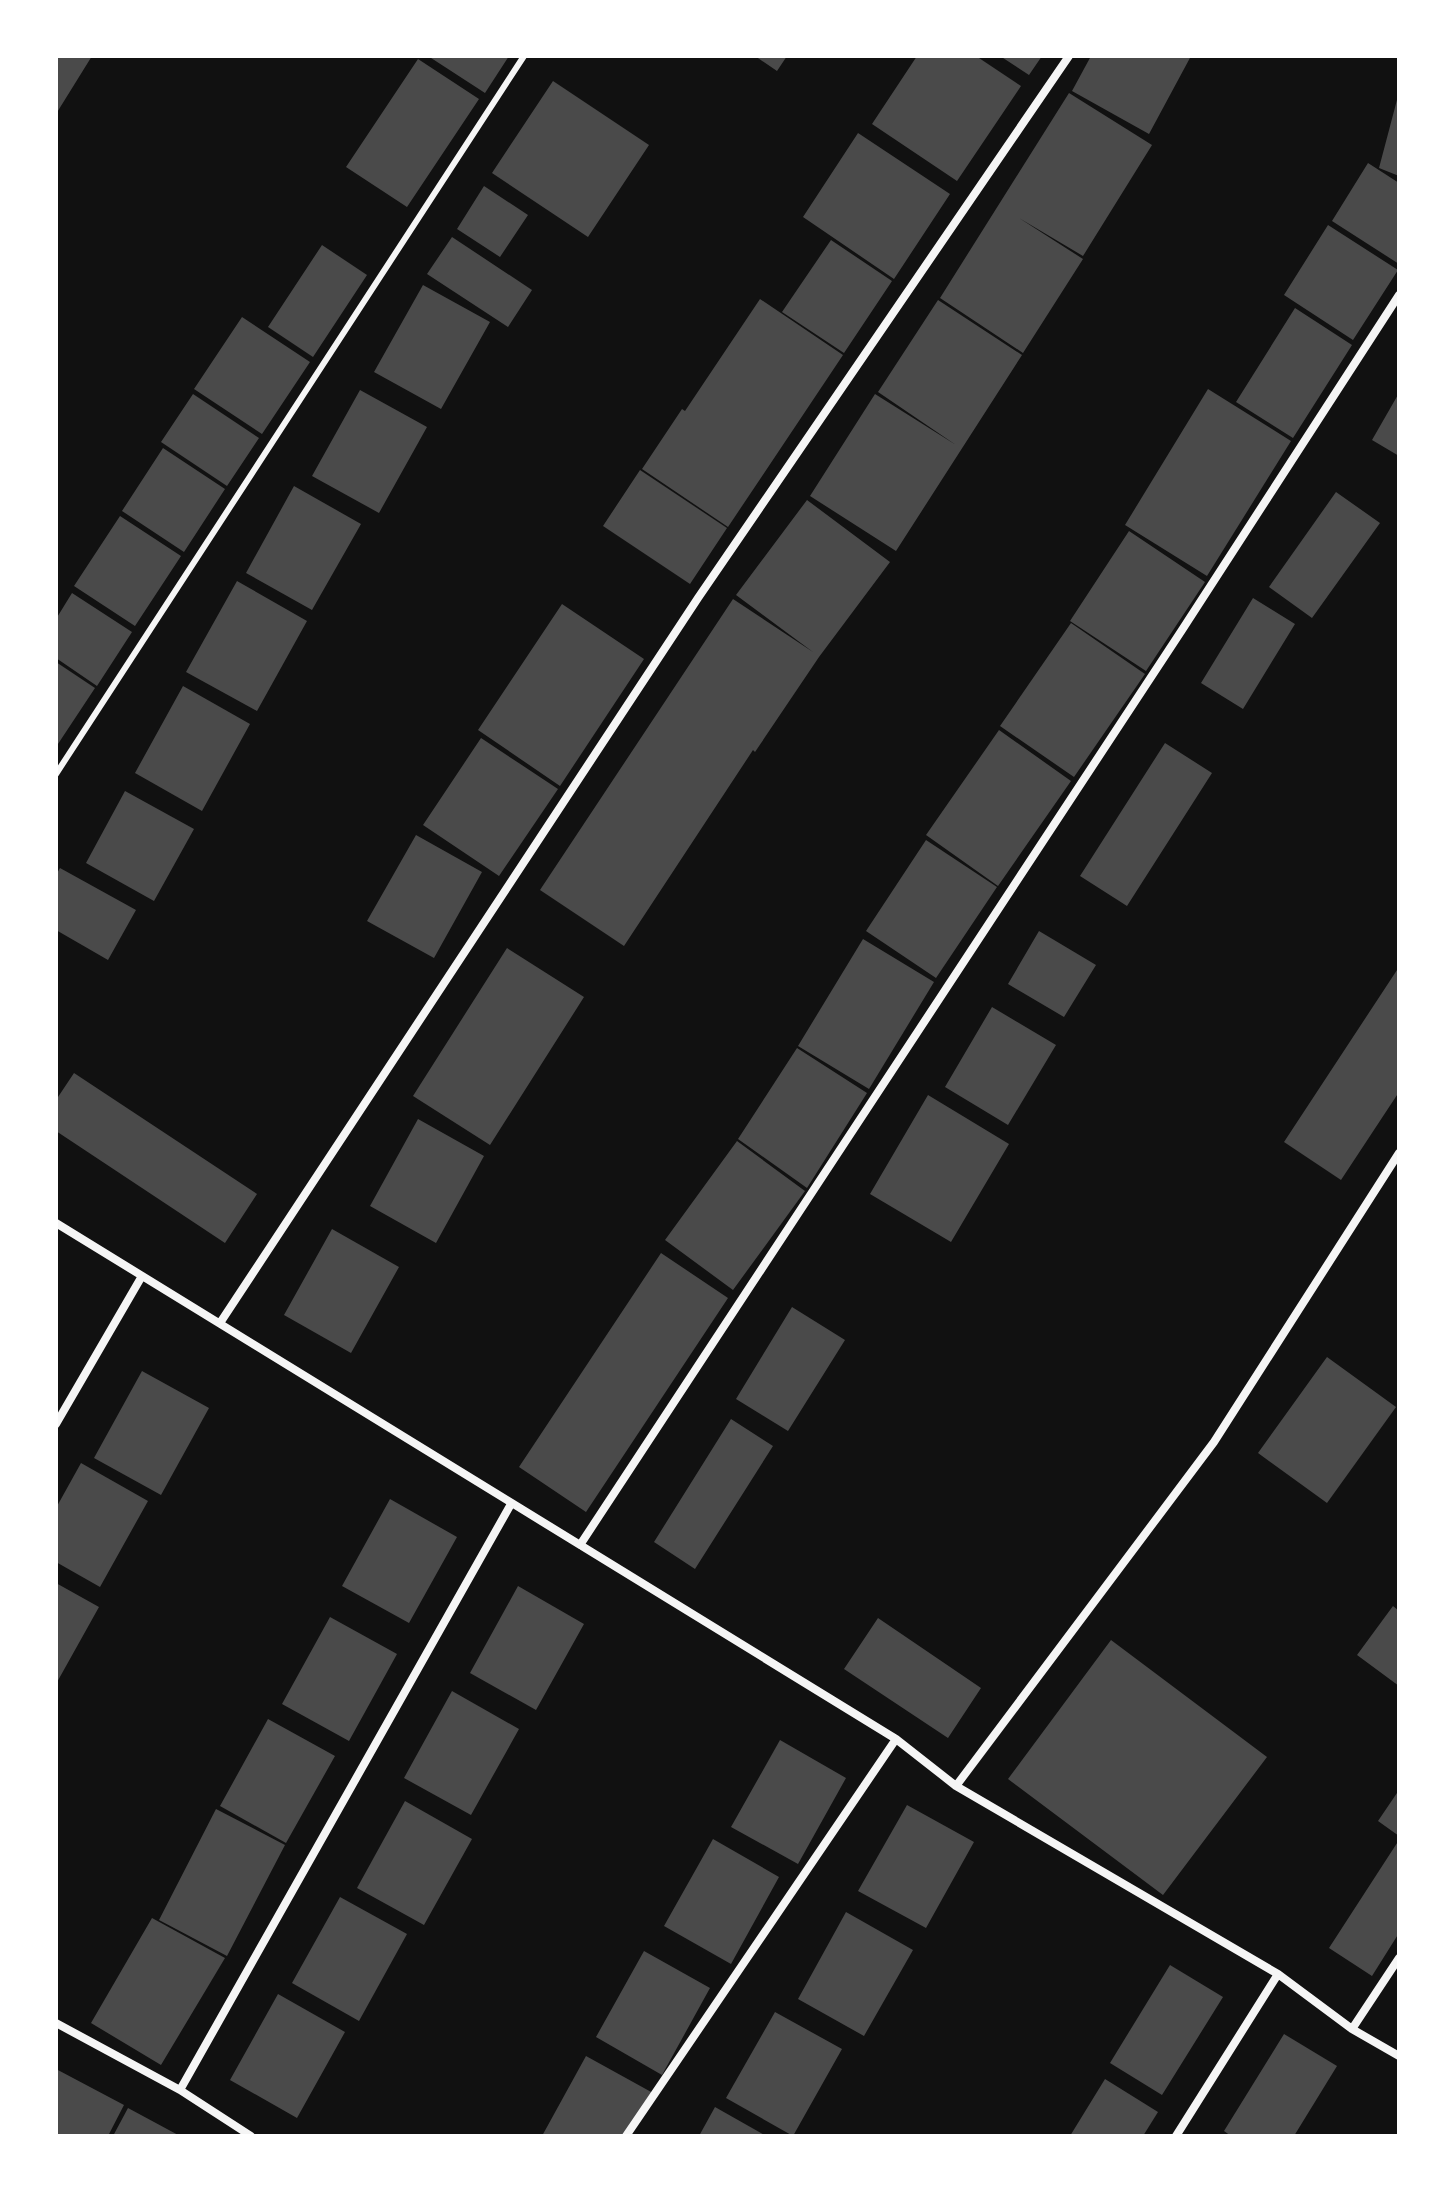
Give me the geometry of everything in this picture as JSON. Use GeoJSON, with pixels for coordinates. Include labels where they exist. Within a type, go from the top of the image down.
{"type":"FeatureCollection","features":[{"type":"Feature","properties":{"kind":"street"},"geometry":{"type":"LineString","coordinates":[[220,1323],[690,611],[1069,56]]}},
{"type":"Feature","properties":{"kind":"street"},"geometry":{"type":"LineString","coordinates":[[580,1545],[1165,657],[1399,295]]}},
{"type":"Feature","properties":{"kind":"street"},"geometry":{"type":"LineString","coordinates":[[956,1786],[1214,1442],[1399,1153]]}},
{"type":"Feature","properties":{"kind":"street"},"geometry":{"type":"LineString","coordinates":[[56,1223],[896,1739],[956,1786],[1278,1974],[1352,2029],[1399,2056]]}},
{"type":"Feature","properties":{"kind":"street"},"geometry":{"type":"LineString","coordinates":[[56,1424],[142,1276]]}},
{"type":"Feature","properties":{"kind":"street"},"geometry":{"type":"LineString","coordinates":[[180,2090],[511,1504]]}},
{"type":"Feature","properties":{"kind":"street"},"geometry":{"type":"LineString","coordinates":[[626,2136],[896,1739]]}},
{"type":"Feature","properties":{"kind":"street"},"geometry":{"type":"LineString","coordinates":[[1352,2029],[1399,1958]]}},
{"type":"Feature","properties":{"kind":"street"},"geometry":{"type":"LineString","coordinates":[[1176,2136],[1278,1974]]}},
{"type":"Feature","properties":{"kind":"street"},"geometry":{"type":"LineString","coordinates":[[56,2023],[180,2090],[251,2136]]}},
{"type":"Feature","properties":{"kind":"lane"},"geometry":{"type":"LineString","coordinates":[[56,774],[524,56]]}},
{"type":"Feature","properties":{"kind":"building"},"geometry":{"type":"Polygon","coordinates":[[[56,56],[92,56],[56,114],[56,56]]]}},
{"type":"Feature","properties":{"kind":"building"},"geometry":{"type":"Polygon","coordinates":[[[428,56],[509,56],[485,93],[428,56]]]}},
{"type":"Feature","properties":{"kind":"building"},"geometry":{"type":"Polygon","coordinates":[[[755,56],[787,56],[777,71],[755,56]]]}},
{"type":"Feature","properties":{"kind":"building"},"geometry":{"type":"Polygon","coordinates":[[[917,56],[976,56],[1021,86],[957,181],[872,124],[917,56]]]}},
{"type":"Feature","properties":{"kind":"building"},"geometry":{"type":"Polygon","coordinates":[[[1000,56],[1042,56],[1029,75],[1000,56]]]}},
{"type":"Feature","properties":{"kind":"building"},"geometry":{"type":"Polygon","coordinates":[[[1091,56],[1191,56],[1149,134],[1072,91],[1091,56]]]}},
{"type":"Feature","properties":{"kind":"building"},"geometry":{"type":"Polygon","coordinates":[[[418,59],[479,99],[407,207],[346,167],[418,59]]]}},
{"type":"Feature","properties":{"kind":"building"},"geometry":{"type":"Polygon","coordinates":[[[553,81],[649,145],[588,237],[492,173],[553,81]]]}},
{"type":"Feature","properties":{"kind":"building"},"geometry":{"type":"Polygon","coordinates":[[[1069,93],[1152,145],[1083,256],[1019,218],[1083,259],[1023,353],[940,298],[1069,93]]]}},
{"type":"Feature","properties":{"kind":"building"},"geometry":{"type":"Polygon","coordinates":[[[1399,97],[1399,176],[1379,168],[1399,97]]]}},
{"type":"Feature","properties":{"kind":"building"},"geometry":{"type":"Polygon","coordinates":[[[858,133],[950,194],[894,279],[803,217],[858,133]]]}},
{"type":"Feature","properties":{"kind":"building"},"geometry":{"type":"Polygon","coordinates":[[[1368,163],[1399,183],[1399,264],[1332,221],[1368,163]]]}},
{"type":"Feature","properties":{"kind":"building"},"geometry":{"type":"Polygon","coordinates":[[[484,186],[528,215],[500,257],[457,229],[484,186]]]}},
{"type":"Feature","properties":{"kind":"building"},"geometry":{"type":"Polygon","coordinates":[[[1328,225],[1398,270],[1353,340],[1284,295],[1328,225]]]}},
{"type":"Feature","properties":{"kind":"building"},"geometry":{"type":"Polygon","coordinates":[[[452,237],[532,290],[508,327],[427,274],[452,237]]]}},
{"type":"Feature","properties":{"kind":"building"},"geometry":{"type":"Polygon","coordinates":[[[831,240],[892,281],[844,353],[782,312],[831,240]]]}},
{"type":"Feature","properties":{"kind":"building"},"geometry":{"type":"Polygon","coordinates":[[[322,245],[367,275],[313,357],[268,327],[322,245]]]}},
{"type":"Feature","properties":{"kind":"building"},"geometry":{"type":"Polygon","coordinates":[[[423,285],[490,322],[441,409],[374,372],[423,285]]]}},
{"type":"Feature","properties":{"kind":"building"},"geometry":{"type":"Polygon","coordinates":[[[760,299],[843,355],[728,527],[642,469],[760,299]]]}},
{"type":"Feature","properties":{"kind":"building"},"geometry":{"type":"Polygon","coordinates":[[[938,300],[1022,355],[896,551],[810,496],[875,394],[956,445],[878,392],[938,300]]]}},
{"type":"Feature","properties":{"kind":"building"},"geometry":{"type":"Polygon","coordinates":[[[1295,308],[1352,345],[1293,438],[1236,402],[1295,308]]]}},
{"type":"Feature","properties":{"kind":"building"},"geometry":{"type":"Polygon","coordinates":[[[242,317],[310,362],[262,434],[194,389],[242,317]]]}},
{"type":"Feature","properties":{"kind":"building"},"geometry":{"type":"Polygon","coordinates":[[[1208,389],[1291,441],[1207,576],[1125,525],[1208,389]]]}},
{"type":"Feature","properties":{"kind":"building"},"geometry":{"type":"Polygon","coordinates":[[[360,390],[427,427],[379,513],[312,476],[360,390]]]}},
{"type":"Feature","properties":{"kind":"building"},"geometry":{"type":"Polygon","coordinates":[[[1399,393],[1399,456],[1372,440],[1399,393]]]}},
{"type":"Feature","properties":{"kind":"building"},"geometry":{"type":"Polygon","coordinates":[[[193,394],[259,438],[227,486],[161,442],[193,394]]]}},
{"type":"Feature","properties":{"kind":"building"},"geometry":{"type":"Polygon","coordinates":[[[163,448],[225,489],[184,552],[122,511],[163,448]]]}},
{"type":"Feature","properties":{"kind":"building"},"geometry":{"type":"Polygon","coordinates":[[[640,470],[727,528],[690,584],[603,526],[640,470]]]}},
{"type":"Feature","properties":{"kind":"building"},"geometry":{"type":"Polygon","coordinates":[[[294,486],[361,524],[312,610],[246,573],[294,486]]]}},
{"type":"Feature","properties":{"kind":"building"},"geometry":{"type":"Polygon","coordinates":[[[1336,492],[1380,523],[1312,618],[1269,587],[1336,492]]]}},
{"type":"Feature","properties":{"kind":"building"},"geometry":{"type":"Polygon","coordinates":[[[807,500],[890,562],[819,657],[755,752],[753,750],[624,946],[540,890],[733,599],[813,652],[736,595],[807,500]]]}},
{"type":"Feature","properties":{"kind":"building"},"geometry":{"type":"Polygon","coordinates":[[[120,516],[181,556],[135,626],[74,586],[120,516]]]}},
{"type":"Feature","properties":{"kind":"building"},"geometry":{"type":"Polygon","coordinates":[[[1129,531],[1205,582],[1146,671],[1070,621],[1129,531]]]}},
{"type":"Feature","properties":{"kind":"building"},"geometry":{"type":"Polygon","coordinates":[[[237,581],[307,621],[257,711],[186,672],[237,581]]]}},
{"type":"Feature","properties":{"kind":"building"},"geometry":{"type":"Polygon","coordinates":[[[72,593],[132,632],[97,686],[56,658],[56,619],[72,593]]]}},
{"type":"Feature","properties":{"kind":"building"},"geometry":{"type":"Polygon","coordinates":[[[1253,598],[1295,624],[1243,709],[1201,683],[1253,598]]]}},
{"type":"Feature","properties":{"kind":"building"},"geometry":{"type":"Polygon","coordinates":[[[562,604],[644,659],[560,786],[478,730],[562,604]]]}},
{"type":"Feature","properties":{"kind":"building"},"geometry":{"type":"Polygon","coordinates":[[[1071,623],[1145,674],[1074,777],[1000,726],[1071,623]]]}},
{"type":"Feature","properties":{"kind":"building"},"geometry":{"type":"Polygon","coordinates":[[[56,662],[95,688],[56,747],[56,662]]]}},
{"type":"Feature","properties":{"kind":"building"},"geometry":{"type":"Polygon","coordinates":[[[183,686],[250,724],[202,811],[135,773],[183,686]]]}},
{"type":"Feature","properties":{"kind":"building"},"geometry":{"type":"Polygon","coordinates":[[[999,730],[1071,781],[998,886],[926,835],[999,730]]]}},
{"type":"Feature","properties":{"kind":"building"},"geometry":{"type":"Polygon","coordinates":[[[481,738],[558,789],[499,876],[423,825],[481,738]]]}},
{"type":"Feature","properties":{"kind":"building"},"geometry":{"type":"Polygon","coordinates":[[[1165,743],[1212,773],[1127,906],[1080,876],[1165,743]]]}},
{"type":"Feature","properties":{"kind":"building"},"geometry":{"type":"Polygon","coordinates":[[[125,791],[194,829],[154,901],[86,863],[125,791]]]}},
{"type":"Feature","properties":{"kind":"building"},"geometry":{"type":"Polygon","coordinates":[[[416,835],[482,872],[434,958],[367,921],[416,835]]]}},
{"type":"Feature","properties":{"kind":"building"},"geometry":{"type":"Polygon","coordinates":[[[926,840],[997,887],[936,978],[866,931],[926,840]]]}},
{"type":"Feature","properties":{"kind":"building"},"geometry":{"type":"Polygon","coordinates":[[[60,868],[136,910],[108,960],[56,930],[56,875],[60,868]]]}},
{"type":"Feature","properties":{"kind":"building"},"geometry":{"type":"Polygon","coordinates":[[[1039,931],[1096,965],[1064,1017],[1008,984],[1039,931]]]}},
{"type":"Feature","properties":{"kind":"building"},"geometry":{"type":"Polygon","coordinates":[[[863,939],[934,982],[869,1089],[798,1046],[863,939]]]}},
{"type":"Feature","properties":{"kind":"building"},"geometry":{"type":"Polygon","coordinates":[[[507,948],[584,997],[490,1145],[413,1096],[507,948]]]}},
{"type":"Feature","properties":{"kind":"building"},"geometry":{"type":"Polygon","coordinates":[[[1399,967],[1399,1092],[1341,1180],[1284,1142],[1399,967]]]}},
{"type":"Feature","properties":{"kind":"building"},"geometry":{"type":"Polygon","coordinates":[[[992,1007],[1056,1045],[1008,1125],[945,1087],[992,1007]]]}},
{"type":"Feature","properties":{"kind":"building"},"geometry":{"type":"Polygon","coordinates":[[[797,1048],[867,1093],[807,1188],[738,1139],[797,1048]]]}},
{"type":"Feature","properties":{"kind":"building"},"geometry":{"type":"Polygon","coordinates":[[[74,1073],[257,1194],[225,1243],[56,1131],[56,1100],[74,1073]]]}},
{"type":"Feature","properties":{"kind":"building"},"geometry":{"type":"Polygon","coordinates":[[[928,1095],[1009,1144],[951,1242],[870,1194],[928,1095]]]}},
{"type":"Feature","properties":{"kind":"building"},"geometry":{"type":"Polygon","coordinates":[[[418,1119],[484,1156],[436,1243],[370,1206],[418,1119]]]}},
{"type":"Feature","properties":{"kind":"building"},"geometry":{"type":"Polygon","coordinates":[[[737,1141],[805,1191],[733,1290],[665,1240],[737,1141]]]}},
{"type":"Feature","properties":{"kind":"building"},"geometry":{"type":"Polygon","coordinates":[[[332,1229],[399,1267],[351,1353],[284,1315],[332,1229]]]}},
{"type":"Feature","properties":{"kind":"building"},"geometry":{"type":"Polygon","coordinates":[[[661,1253],[728,1298],[586,1512],[519,1467],[661,1253]]]}},
{"type":"Feature","properties":{"kind":"building"},"geometry":{"type":"Polygon","coordinates":[[[792,1307],[845,1340],[788,1431],[736,1399],[792,1307]]]}},
{"type":"Feature","properties":{"kind":"building"},"geometry":{"type":"Polygon","coordinates":[[[1327,1357],[1396,1407],[1327,1503],[1258,1453],[1327,1357]]]}},
{"type":"Feature","properties":{"kind":"building"},"geometry":{"type":"Polygon","coordinates":[[[142,1371],[209,1408],[161,1495],[94,1458],[142,1371]]]}},
{"type":"Feature","properties":{"kind":"building"},"geometry":{"type":"Polygon","coordinates":[[[731,1419],[773,1446],[695,1569],[654,1542],[731,1419]]]}},
{"type":"Feature","properties":{"kind":"building"},"geometry":{"type":"Polygon","coordinates":[[[81,1463],[148,1501],[100,1587],[56,1562],[56,1508],[81,1463]]]}},
{"type":"Feature","properties":{"kind":"building"},"geometry":{"type":"Polygon","coordinates":[[[390,1499],[457,1537],[409,1623],[342,1586],[390,1499]]]}},
{"type":"Feature","properties":{"kind":"building"},"geometry":{"type":"Polygon","coordinates":[[[56,1583],[99,1607],[56,1684],[56,1583]]]}},
{"type":"Feature","properties":{"kind":"building"},"geometry":{"type":"Polygon","coordinates":[[[518,1586],[584,1624],[536,1710],[470,1673],[518,1586]]]}},
{"type":"Feature","properties":{"kind":"building"},"geometry":{"type":"Polygon","coordinates":[[[1393,1606],[1399,1611],[1399,1686],[1357,1655],[1393,1606]]]}},
{"type":"Feature","properties":{"kind":"building"},"geometry":{"type":"Polygon","coordinates":[[[330,1617],[397,1654],[349,1741],[282,1704],[330,1617]]]}},
{"type":"Feature","properties":{"kind":"building"},"geometry":{"type":"Polygon","coordinates":[[[878,1618],[981,1688],[948,1738],[844,1669],[878,1618]]]}},
{"type":"Feature","properties":{"kind":"building"},"geometry":{"type":"Polygon","coordinates":[[[1111,1640],[1267,1757],[1163,1895],[1008,1779],[1111,1640]]]}},
{"type":"Feature","properties":{"kind":"building"},"geometry":{"type":"Polygon","coordinates":[[[452,1691],[519,1729],[471,1815],[404,1778],[452,1691]]]}},
{"type":"Feature","properties":{"kind":"building"},"geometry":{"type":"Polygon","coordinates":[[[268,1719],[335,1756],[286,1843],[220,1806],[268,1719]]]}},
{"type":"Feature","properties":{"kind":"building"},"geometry":{"type":"Polygon","coordinates":[[[780,1740],[846,1778],[798,1864],[731,1827],[780,1740]]]}},
{"type":"Feature","properties":{"kind":"building"},"geometry":{"type":"Polygon","coordinates":[[[1399,1790],[1399,1836],[1378,1821],[1399,1790]]]}},
{"type":"Feature","properties":{"kind":"building"},"geometry":{"type":"Polygon","coordinates":[[[405,1801],[472,1839],[424,1925],[357,1888],[405,1801]]]}},
{"type":"Feature","properties":{"kind":"building"},"geometry":{"type":"Polygon","coordinates":[[[907,1805],[974,1842],[926,1928],[858,1891],[907,1805]]]}},
{"type":"Feature","properties":{"kind":"building"},"geometry":{"type":"Polygon","coordinates":[[[216,1809],[285,1845],[227,1956],[159,1920],[216,1809]]]}},
{"type":"Feature","properties":{"kind":"building"},"geometry":{"type":"Polygon","coordinates":[[[713,1839],[779,1877],[731,1964],[664,1926],[713,1839]]]}},
{"type":"Feature","properties":{"kind":"building"},"geometry":{"type":"Polygon","coordinates":[[[1399,1840],[1399,1933],[1372,1976],[1329,1948],[1399,1840]]]}},
{"type":"Feature","properties":{"kind":"building"},"geometry":{"type":"Polygon","coordinates":[[[340,1897],[407,1934],[359,2021],[292,1983],[340,1897]]]}},
{"type":"Feature","properties":{"kind":"building"},"geometry":{"type":"Polygon","coordinates":[[[846,1912],[913,1950],[864,2036],[798,1999],[846,1912]]]}},
{"type":"Feature","properties":{"kind":"building"},"geometry":{"type":"Polygon","coordinates":[[[152,1918],[225,1958],[161,2065],[91,2023],[152,1918]]]}},
{"type":"Feature","properties":{"kind":"building"},"geometry":{"type":"Polygon","coordinates":[[[644,1951],[710,1988],[662,2075],[596,2037],[644,1951]]]}},
{"type":"Feature","properties":{"kind":"building"},"geometry":{"type":"Polygon","coordinates":[[[1170,1965],[1223,1997],[1162,2095],[1110,2063],[1170,1965]]]}},
{"type":"Feature","properties":{"kind":"building"},"geometry":{"type":"Polygon","coordinates":[[[278,1994],[345,2032],[297,2118],[230,2080],[278,1994]]]}},
{"type":"Feature","properties":{"kind":"building"},"geometry":{"type":"Polygon","coordinates":[[[775,2012],[842,2049],[793,2136],[726,2098],[775,2012]]]}},
{"type":"Feature","properties":{"kind":"building"},"geometry":{"type":"Polygon","coordinates":[[[1284,2034],[1337,2066],[1294,2136],[1231,2136],[1224,2131],[1284,2034]]]}},
{"type":"Feature","properties":{"kind":"building"},"geometry":{"type":"Polygon","coordinates":[[[586,2056],[653,2093],[629,2136],[542,2136],[586,2056]]]}},
{"type":"Feature","properties":{"kind":"building"},"geometry":{"type":"Polygon","coordinates":[[[56,2069],[124,2105],[108,2136],[56,2136],[56,2069]]]}},
{"type":"Feature","properties":{"kind":"building"},"geometry":{"type":"Polygon","coordinates":[[[1105,2079],[1158,2112],[1143,2136],[1070,2136],[1105,2079]]]}},
{"type":"Feature","properties":{"kind":"building"},"geometry":{"type":"Polygon","coordinates":[[[715,2107],[766,2136],[699,2136],[715,2107]]]}},
{"type":"Feature","properties":{"kind":"building"},"geometry":{"type":"Polygon","coordinates":[[[128,2108],[180,2136],[113,2136],[128,2108]]]}}]}
